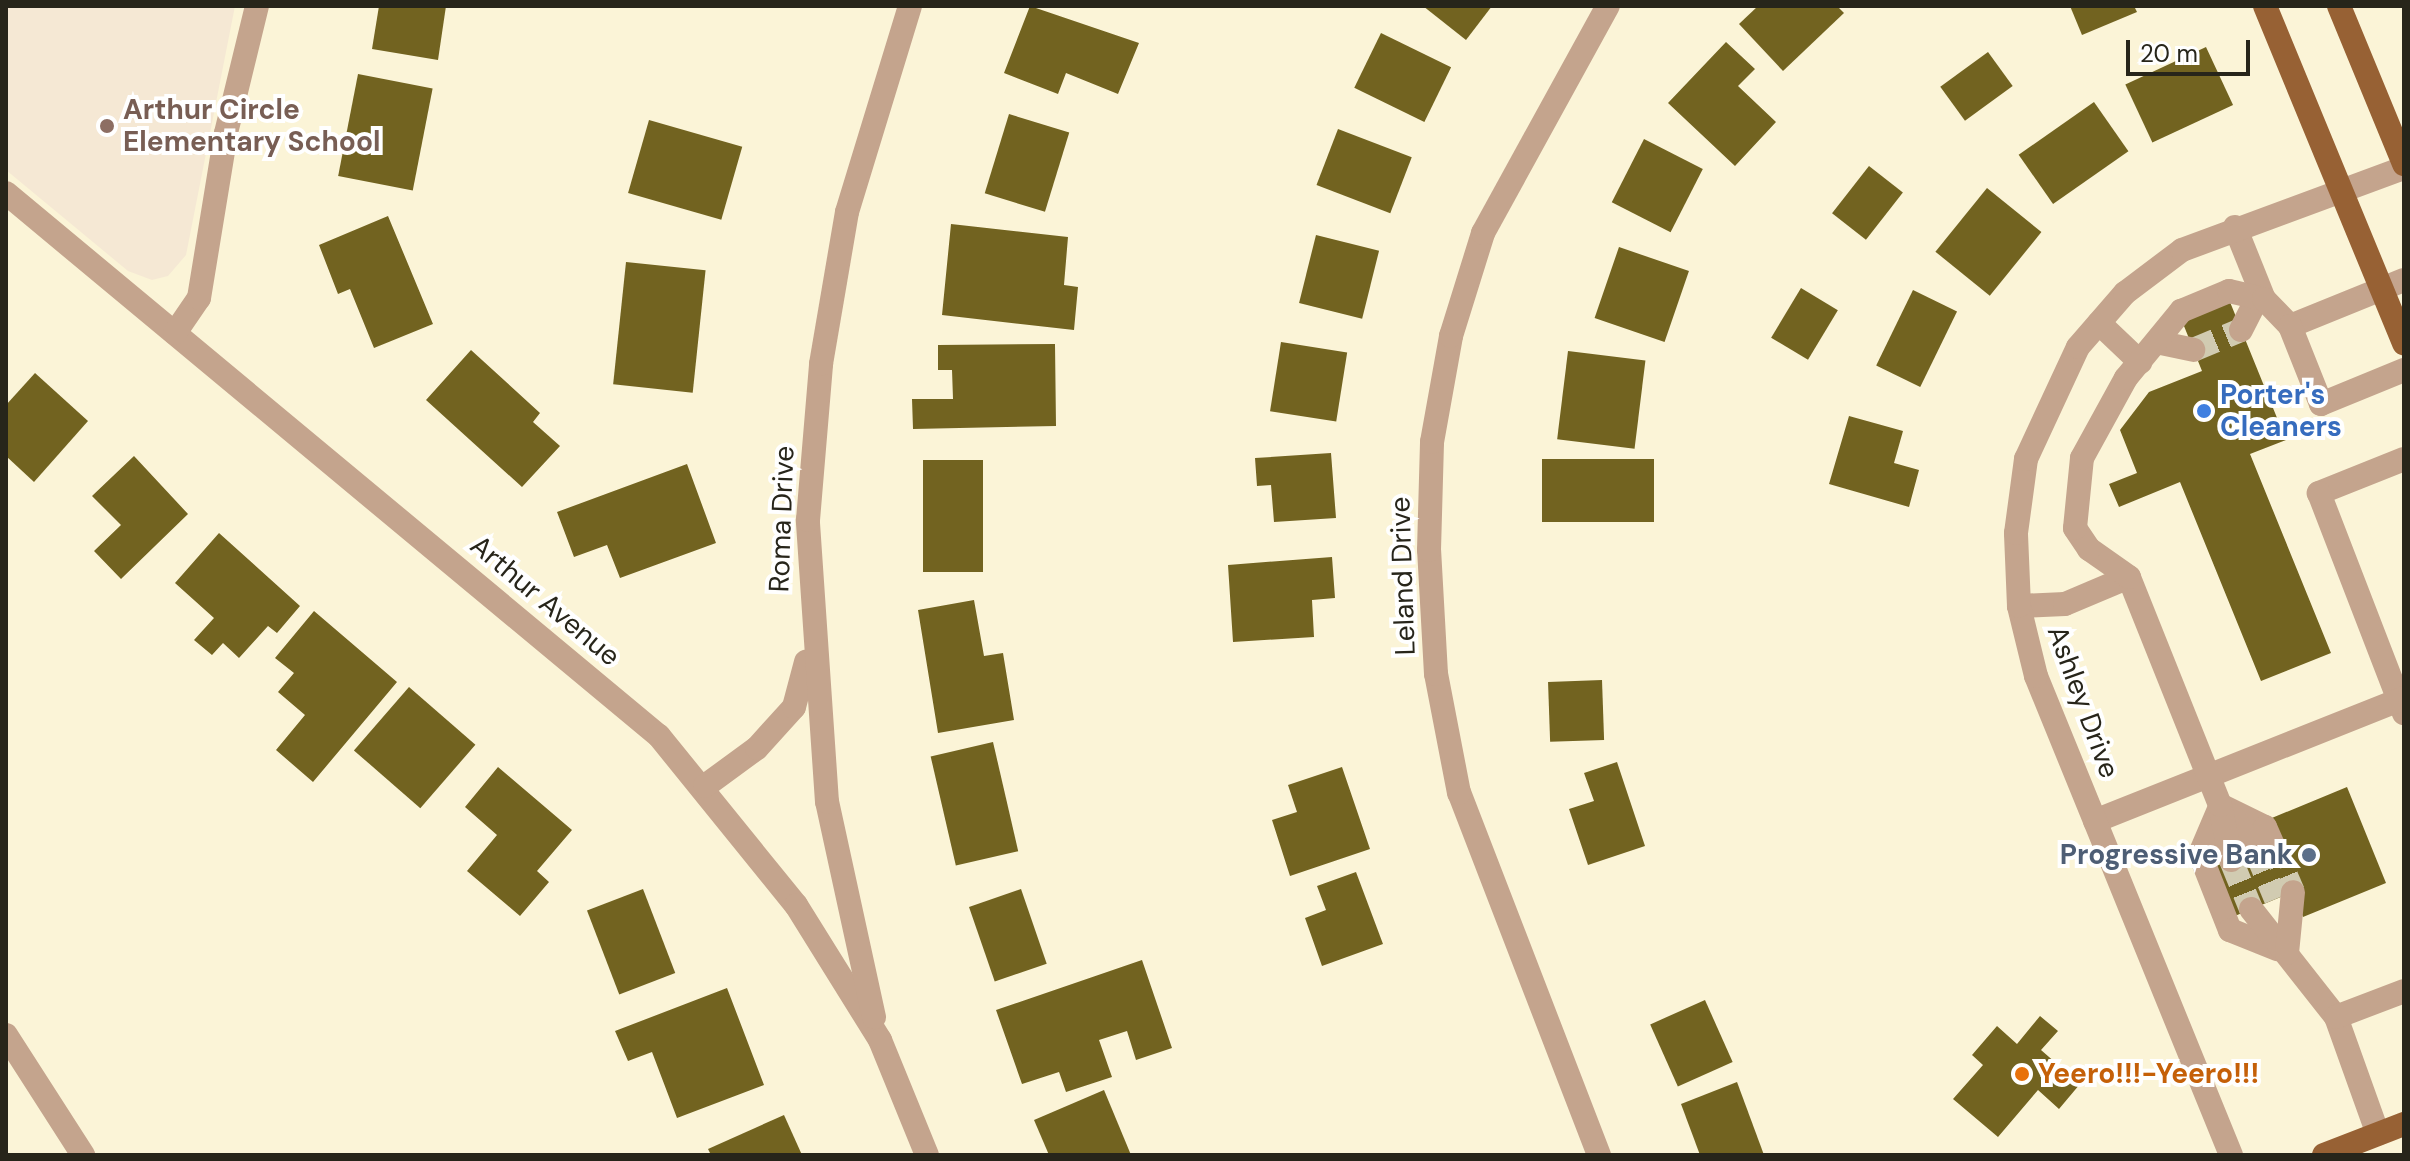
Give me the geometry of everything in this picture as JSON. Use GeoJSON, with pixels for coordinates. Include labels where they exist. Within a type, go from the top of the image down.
{"type":"FeatureCollection","features":[{"type":"Feature","properties":{"kind":"main road"},"geometry":{"type":"LineString","coordinates":[[2265,6],[2342,191],[2393,283],[2404,343]]}},
{"type":"Feature","properties":{"kind":"main road"},"geometry":{"type":"LineString","coordinates":[[2339,6],[2404,166]]}},
{"type":"Feature","properties":{"kind":"main road"},"geometry":{"type":"LineString","coordinates":[[2335,1153],[2404,1124]]}},
{"type":"Feature","properties":{"kind":"street"},"geometry":{"type":"LineString","coordinates":[[175,333],[199,298],[226,133],[257,6]]}},
{"type":"Feature","properties":{"kind":"street","name":"Roma Drive"},"geometry":{"type":"LineString","coordinates":[[880,1040],[838,869],[811,644],[808,520],[821,364],[847,212],[910,6]]}},
{"type":"Feature","properties":{"kind":"street","name":"Leland Drive"},"geometry":{"type":"LineString","coordinates":[[1599,1155],[1459,793],[1436,674],[1429,550],[1432,442],[1448,351],[1483,233],[1608,6]]}},
{"type":"Feature","properties":{"kind":"street","name":"Ashley Drive"},"geometry":{"type":"LineString","coordinates":[[2231,1155],[2036,676],[2019,606],[2016,533],[2026,459],[2052,391],[2099,323],[2125,293],[2182,250],[2235,227],[2342,191],[2404,166]]}},
{"type":"Feature","properties":{"kind":"street","name":"Arthur Avenue"},"geometry":{"type":"LineString","coordinates":[[6,193],[614,697],[705,786],[796,905],[880,1040],[927,1155]]}},
{"type":"Feature","properties":{"kind":"street"},"geometry":{"type":"LineString","coordinates":[[2235,227],[2260,300]]}},
{"type":"Feature","properties":{"kind":"street"},"geometry":{"type":"LineString","coordinates":[[2290,326],[2393,283]]}},
{"type":"Feature","properties":{"kind":"street"},"geometry":{"type":"LineString","coordinates":[[2231,860],[2220,805],[2129,577],[2089,549],[2075,528],[2073,500],[2100,420],[2140,362],[2161,343],[2181,311],[2229,291],[2260,300],[2290,326],[2321,404],[2404,370]]}},
{"type":"Feature","properties":{"kind":"street"},"geometry":{"type":"LineString","coordinates":[[2241,330],[2260,300]]}},
{"type":"Feature","properties":{"kind":"street"},"geometry":{"type":"LineString","coordinates":[[2099,323],[2140,362]]}},
{"type":"Feature","properties":{"kind":"street"},"geometry":{"type":"LineString","coordinates":[[2161,343],[2193,350]]}},
{"type":"Feature","properties":{"kind":"street"},"geometry":{"type":"LineString","coordinates":[[2095,821],[2402,704],[2319,493],[2404,459]]}},
{"type":"Feature","properties":{"kind":"street"},"geometry":{"type":"LineString","coordinates":[[2019,606],[2065,604],[2129,577]]}},
{"type":"Feature","properties":{"kind":"street"},"geometry":{"type":"LineString","coordinates":[[705,786],[757,748],[794,707],[811,644]]}},
{"type":"Feature","properties":{"kind":"street"},"geometry":{"type":"LineString","coordinates":[[2220,805],[2264,846]]}},
{"type":"Feature","properties":{"kind":"street"},"geometry":{"type":"LineString","coordinates":[[2220,805],[2200,854],[2230,930],[2287,953]]}},
{"type":"Feature","properties":{"kind":"street"},"geometry":{"type":"LineString","coordinates":[[2284,895],[2287,953]]}},
{"type":"Feature","properties":{"kind":"street"},"geometry":{"type":"LineString","coordinates":[[2251,909],[2336,1017],[2378,1134]]}},
{"type":"Feature","properties":{"kind":"street"},"geometry":{"type":"LineString","coordinates":[[2336,1017],[2404,991]]}},
{"type":"Feature","properties":{"kind":"street"},"geometry":{"type":"LineString","coordinates":[[6,1035],[83,1155]]}},
{"type":"Feature","properties":{"kind":"shaded area","name":"Arthur Circle Elementary School"},"geometry":{"type":"Polygon","coordinates":[[[6,6],[235,6],[186,255],[168,276],[152,280],[128,271],[6,170],[6,6]]]}},
{"type":"Feature","properties":{"kind":"building"},"geometry":{"type":"Polygon","coordinates":[[[379,6],[446,6],[438,60],[372,49],[379,6]]]}},
{"type":"Feature","properties":{"kind":"building"},"geometry":{"type":"Polygon","coordinates":[[[1030,6],[1139,43],[1118,94],[1066,73],[1058,94],[1004,73],[1030,6]]]}},
{"type":"Feature","properties":{"kind":"building"},"geometry":{"type":"Polygon","coordinates":[[[1423,6],[1492,6],[1466,40],[1423,6]]]}},
{"type":"Feature","properties":{"kind":"building"},"geometry":{"type":"Polygon","coordinates":[[[1758,6],[1837,6],[1844,13],[1783,71],[1739,24],[1758,6]]]}},
{"type":"Feature","properties":{"kind":"building"},"geometry":{"type":"Polygon","coordinates":[[[2070,6],[2134,6],[2137,12],[2082,35],[2070,6]]]}},
{"type":"Feature","properties":{"kind":"building"},"geometry":{"type":"Polygon","coordinates":[[[1381,33],[1451,67],[1424,122],[1354,88],[1381,33]]]}},
{"type":"Feature","properties":{"kind":"building"},"geometry":{"type":"Polygon","coordinates":[[[1726,42],[1755,69],[1738,86],[1776,122],[1735,166],[1668,103],[1726,42]]]}},
{"type":"Feature","properties":{"kind":"building"},"geometry":{"type":"Polygon","coordinates":[[[2206,47],[2233,105],[2152,143],[2125,85],[2206,47]]]}},
{"type":"Feature","properties":{"kind":"building"},"geometry":{"type":"Polygon","coordinates":[[[1988,52],[2013,86],[1965,121],[1940,87],[1988,52]]]}},
{"type":"Feature","properties":{"kind":"building"},"geometry":{"type":"Polygon","coordinates":[[[358,74],[433,89],[413,191],[338,176],[358,74]]]}},
{"type":"Feature","properties":{"kind":"building"},"geometry":{"type":"Polygon","coordinates":[[[2094,102],[2128,151],[2053,204],[2019,155],[2094,102]]]}},
{"type":"Feature","properties":{"kind":"building"},"geometry":{"type":"Polygon","coordinates":[[[1009,114],[1069,132],[1045,212],[985,193],[1009,114]]]}},
{"type":"Feature","properties":{"kind":"building"},"geometry":{"type":"Polygon","coordinates":[[[649,120],[742,147],[721,220],[628,193],[649,120]]]}},
{"type":"Feature","properties":{"kind":"building"},"geometry":{"type":"Polygon","coordinates":[[[1338,129],[1412,157],[1390,213],[1316,185],[1338,129]]]}},
{"type":"Feature","properties":{"kind":"building"},"geometry":{"type":"Polygon","coordinates":[[[1644,139],[1703,169],[1671,232],[1612,202],[1644,139]]]}},
{"type":"Feature","properties":{"kind":"building"},"geometry":{"type":"Polygon","coordinates":[[[1869,166],[1903,192],[1866,240],[1832,213],[1869,166]]]}},
{"type":"Feature","properties":{"kind":"building"},"geometry":{"type":"Polygon","coordinates":[[[1987,188],[2041,232],[1990,296],[1935,252],[1987,188]]]}},
{"type":"Feature","properties":{"kind":"building"},"geometry":{"type":"Polygon","coordinates":[[[388,216],[433,324],[374,348],[350,289],[338,294],[319,245],[388,216]]]}},
{"type":"Feature","properties":{"kind":"building"},"geometry":{"type":"Polygon","coordinates":[[[951,224],[1068,237],[1064,285],[1078,287],[1074,330],[942,315],[951,224]]]}},
{"type":"Feature","properties":{"kind":"building"},"geometry":{"type":"Polygon","coordinates":[[[1316,235],[1379,251],[1362,319],[1299,303],[1316,235]]]}},
{"type":"Feature","properties":{"kind":"building"},"geometry":{"type":"Polygon","coordinates":[[[1619,247],[1689,271],[1665,342],[1595,318],[1619,247]]]}},
{"type":"Feature","properties":{"kind":"building"},"geometry":{"type":"Polygon","coordinates":[[[626,262],[706,270],[693,393],[613,384],[626,262]]]}},
{"type":"Feature","properties":{"kind":"building"},"geometry":{"type":"Polygon","coordinates":[[[1801,288],[1838,310],[1808,360],[1771,338],[1801,288]]]}},
{"type":"Feature","properties":{"kind":"building"},"geometry":{"type":"Polygon","coordinates":[[[1913,290],[1957,311],[1920,387],[1876,365],[1913,290]]]}},
{"type":"Feature","properties":{"kind":"building"},"geometry":{"type":"Polygon","coordinates":[[[2230,302],[2286,440],[2250,454],[2331,653],[2261,681],[2180,482],[2119,507],[2109,484],[2137,473],[2120,430],[2149,392],[2202,371],[2182,321],[2230,302]]]}},
{"type":"Feature","properties":{"kind":"building"},"geometry":{"type":"Polygon","coordinates":[[[1281,342],[1347,352],[1336,422],[1270,411],[1281,342]]]}},
{"type":"Feature","properties":{"kind":"building"},"geometry":{"type":"Polygon","coordinates":[[[1055,344],[1056,426],[913,429],[912,399],[953,399],[952,370],[938,370],[938,345],[1055,344]]]}},
{"type":"Feature","properties":{"kind":"building"},"geometry":{"type":"Polygon","coordinates":[[[471,350],[540,413],[533,422],[560,446],[522,487],[426,400],[471,350]]]}},
{"type":"Feature","properties":{"kind":"building"},"geometry":{"type":"Polygon","coordinates":[[[1568,351],[1645,361],[1635,449],[1557,439],[1568,351]]]}},
{"type":"Feature","properties":{"kind":"building"},"geometry":{"type":"Polygon","coordinates":[[[35,373],[88,421],[34,482],[6,456],[6,405],[35,373]]]}},
{"type":"Feature","properties":{"kind":"building"},"geometry":{"type":"Polygon","coordinates":[[[1849,416],[1903,431],[1894,463],[1919,470],[1909,507],[1829,484],[1849,416]]]}},
{"type":"Feature","properties":{"kind":"building"},"geometry":{"type":"Polygon","coordinates":[[[1331,453],[1336,518],[1274,522],[1271,485],[1257,486],[1255,458],[1331,453]]]}},
{"type":"Feature","properties":{"kind":"building"},"geometry":{"type":"Polygon","coordinates":[[[134,456],[188,514],[121,579],[94,551],[121,525],[92,496],[134,456]]]}},
{"type":"Feature","properties":{"kind":"building"},"geometry":{"type":"Polygon","coordinates":[[[1542,459],[1654,459],[1654,522],[1542,522],[1542,459]]]}},
{"type":"Feature","properties":{"kind":"building"},"geometry":{"type":"Polygon","coordinates":[[[923,460],[983,460],[983,572],[923,572],[923,460]]]}},
{"type":"Feature","properties":{"kind":"building"},"geometry":{"type":"Polygon","coordinates":[[[687,464],[716,543],[620,578],[607,545],[574,557],[557,512],[687,464]]]}},
{"type":"Feature","properties":{"kind":"building"},"geometry":{"type":"Polygon","coordinates":[[[219,533],[300,606],[277,633],[268,626],[239,658],[223,643],[212,655],[194,640],[214,618],[175,583],[219,533]]]}},
{"type":"Feature","properties":{"kind":"building"},"geometry":{"type":"Polygon","coordinates":[[[1332,557],[1335,598],[1312,600],[1314,637],[1233,642],[1228,565],[1332,557]]]}},
{"type":"Feature","properties":{"kind":"building"},"geometry":{"type":"Polygon","coordinates":[[[974,600],[984,656],[1003,653],[1014,720],[938,733],[918,610],[974,600]]]}},
{"type":"Feature","properties":{"kind":"building"},"geometry":{"type":"Polygon","coordinates":[[[314,611],[397,682],[313,782],[276,750],[305,715],[278,692],[294,673],[275,658],[314,611]]]}},
{"type":"Feature","properties":{"kind":"building"},"geometry":{"type":"Polygon","coordinates":[[[1602,680],[1604,740],[1550,742],[1548,682],[1602,680]]]}},
{"type":"Feature","properties":{"kind":"building"},"geometry":{"type":"Polygon","coordinates":[[[409,687],[475,745],[420,808],[354,750],[409,687]]]}},
{"type":"Feature","properties":{"kind":"building"},"geometry":{"type":"Polygon","coordinates":[[[993,742],[1018,851],[956,866],[931,756],[993,742]]]}},
{"type":"Feature","properties":{"kind":"building"},"geometry":{"type":"Polygon","coordinates":[[[1617,762],[1645,846],[1588,865],[1569,809],[1594,801],[1584,773],[1617,762]]]}},
{"type":"Feature","properties":{"kind":"building"},"geometry":{"type":"Polygon","coordinates":[[[498,767],[572,830],[537,871],[549,882],[520,916],[467,871],[497,835],[465,807],[498,767]]]}},
{"type":"Feature","properties":{"kind":"building"},"geometry":{"type":"Polygon","coordinates":[[[1342,767],[1370,849],[1290,876],[1272,820],[1297,812],[1288,785],[1342,767]]]}},
{"type":"Feature","properties":{"kind":"building","name":"Progressive Bank"},"geometry":{"type":"Polygon","coordinates":[[[2347,787],[2386,883],[2303,917],[2293,892],[2230,918],[2209,869],[2276,841],[2267,820],[2347,787]]]}},
{"type":"Feature","properties":{"kind":"building"},"geometry":{"type":"Polygon","coordinates":[[[1356,872],[1383,944],[1322,966],[1305,918],[1326,910],[1317,886],[1356,872]]]}},
{"type":"Feature","properties":{"kind":"building"},"geometry":{"type":"Polygon","coordinates":[[[643,889],[675,973],[619,995],[587,911],[643,889]]]}},
{"type":"Feature","properties":{"kind":"building"},"geometry":{"type":"Polygon","coordinates":[[[1021,889],[1047,964],[995,982],[969,907],[1021,889]]]}},
{"type":"Feature","properties":{"kind":"building"},"geometry":{"type":"Polygon","coordinates":[[[1142,960],[1172,1048],[1136,1060],[1127,1031],[1099,1040],[1112,1077],[1066,1092],[1059,1072],[1022,1084],[996,1010],[1142,960]]]}},
{"type":"Feature","properties":{"kind":"building"},"geometry":{"type":"Polygon","coordinates":[[[727,988],[764,1085],[677,1118],[652,1052],[628,1061],[615,1031],[727,988]]]}},
{"type":"Feature","properties":{"kind":"building"},"geometry":{"type":"Polygon","coordinates":[[[1705,1000],[1733,1062],[1678,1087],[1650,1024],[1705,1000]]]}},
{"type":"Feature","properties":{"kind":"building","name":"Yeero!!!-Yeero!!!"},"geometry":{"type":"Polygon","coordinates":[[[2040,1016],[2058,1031],[2041,1050],[2080,1084],[2059,1109],[2038,1090],[1998,1137],[1953,1099],[1983,1065],[1972,1055],[1997,1026],[2017,1044],[2040,1016]]]}},
{"type":"Feature","properties":{"kind":"building"},"geometry":{"type":"Polygon","coordinates":[[[1737,1082],[1764,1155],[1700,1155],[1681,1104],[1737,1082]]]}},
{"type":"Feature","properties":{"kind":"building"},"geometry":{"type":"Polygon","coordinates":[[[1104,1090],[1131,1155],[1049,1155],[1034,1120],[1104,1090]]]}},
{"type":"Feature","properties":{"kind":"building"},"geometry":{"type":"Polygon","coordinates":[[[784,1115],[802,1155],[711,1155],[708,1149],[784,1115]]]}},
{"type":"Feature","properties":{"kind":"tunnel"},"geometry":{"type":"LineString","coordinates":[[2193,350],[2241,330]]}},
{"type":"Feature","properties":{"kind":"tunnel"},"geometry":{"type":"LineString","coordinates":[[2272,843],[2293,892]]}},
{"type":"Feature","properties":{"kind":"tunnel"},"geometry":{"type":"LineString","coordinates":[[2255,849],[2276,899]]}},
{"type":"Feature","properties":{"kind":"tunnel"},"geometry":{"type":"LineString","coordinates":[[2231,860],[2251,909]]}},
{"type":"Feature","properties":{"kind":"place","name":"Arthur Circle Elementary School"},"geometry":{"type":"Point","coordinates":[107,126]}},
{"type":"Feature","properties":{"kind":"place","name":"Porter's Cleaners"},"geometry":{"type":"Point","coordinates":[2204,411]}},
{"type":"Feature","properties":{"kind":"place","name":"Progressive Bank"},"geometry":{"type":"Point","coordinates":[2309,855]}},
{"type":"Feature","properties":{"kind":"place","name":"Yeero!!!-Yeero!!!"},"geometry":{"type":"Point","coordinates":[2022,1074]}}]}
